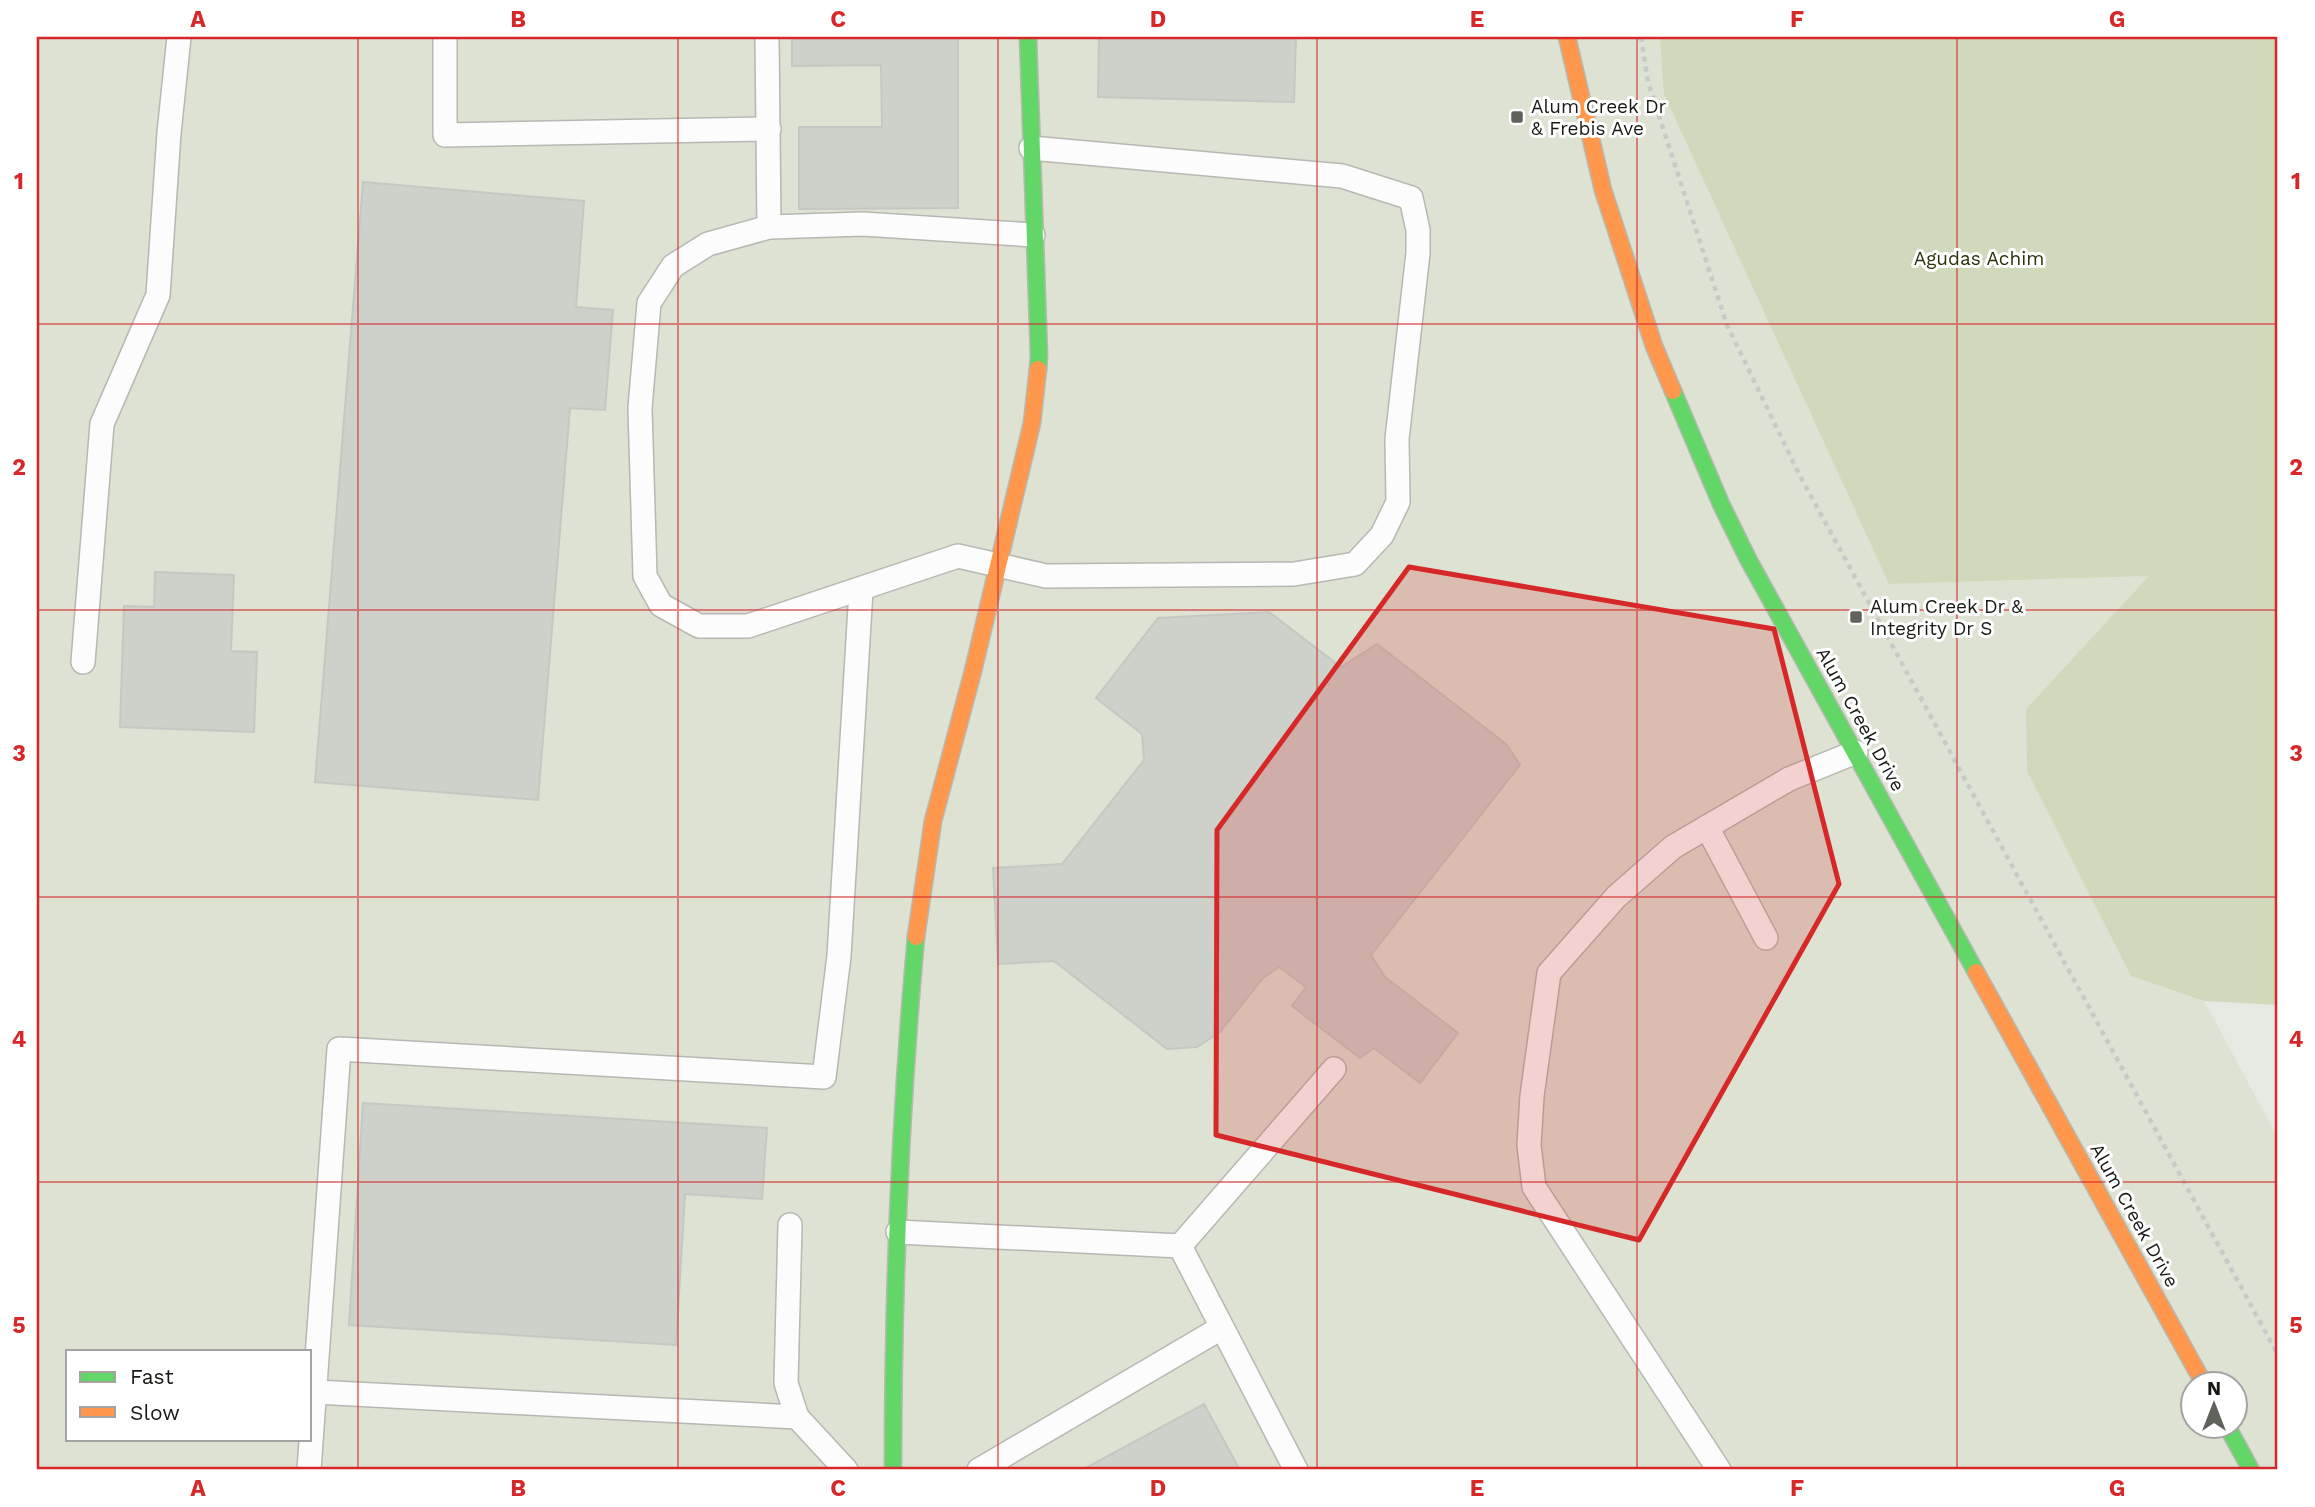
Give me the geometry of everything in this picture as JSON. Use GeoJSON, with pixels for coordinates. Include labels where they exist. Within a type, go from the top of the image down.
{"type":"FeatureCollection","features":[{"type":"Feature","properties":{"kind":"main road"},"geometry":{"type":"LineString","coordinates":[[893,1470],[892,1399],[898,1232],[908,1026],[917,923],[933,821],[1032,423],[1039,356],[1028,37]]}},
{"type":"Feature","properties":{"kind":"main road","name":"Alum Creek Drive"},"geometry":{"type":"LineString","coordinates":[[1567,37],[1603,190],[1654,346],[1721,504],[1748,559],[2196,1370]]}},
{"type":"Feature","properties":{"kind":"main road"},"geometry":{"type":"LineString","coordinates":[[2235,1440],[2251,1470]]}},
{"type":"Feature","properties":{"kind":"lane"},"geometry":{"type":"LineString","coordinates":[[83,662],[103,424],[158,295],[169,133],[179,37]]}},
{"type":"Feature","properties":{"kind":"lane"},"geometry":{"type":"LineString","coordinates":[[445,37],[445,135],[769,129]]}},
{"type":"Feature","properties":{"kind":"lane"},"geometry":{"type":"LineString","coordinates":[[766,37],[769,227]]}},
{"type":"Feature","properties":{"kind":"lane"},"geometry":{"type":"LineString","coordinates":[[1031,148],[1342,176],[1411,198],[1418,230],[1418,253],[1397,439],[1398,502],[1382,535],[1355,564],[1294,574],[1046,576],[958,556],[748,626],[699,626],[661,605],[645,576],[640,408],[649,303],[673,266],[708,244],[769,227],[863,224],[1033,236]]}},
{"type":"Feature","properties":{"kind":"lane"},"geometry":{"type":"LineString","coordinates":[[312,1431],[339,1049],[824,1077],[839,956],[862,590]]}},
{"type":"Feature","properties":{"kind":"lane"},"geometry":{"type":"LineString","coordinates":[[1719,1470],[1534,1187],[1529,1145],[1532,1096],[1549,972],[1616,897],[1673,848],[1789,779],[1856,752]]}},
{"type":"Feature","properties":{"kind":"lane"},"geometry":{"type":"LineString","coordinates":[[1707,827],[1766,938]]}},
{"type":"Feature","properties":{"kind":"lane"},"geometry":{"type":"LineString","coordinates":[[1180,1246],[1334,1069]]}},
{"type":"Feature","properties":{"kind":"lane"},"geometry":{"type":"LineString","coordinates":[[790,1225],[786,1384],[797,1417],[846,1470]]}},
{"type":"Feature","properties":{"kind":"lane"},"geometry":{"type":"LineString","coordinates":[[898,1232],[1180,1246]]}},
{"type":"Feature","properties":{"kind":"lane"},"geometry":{"type":"LineString","coordinates":[[1180,1246],[1296,1470]]}},
{"type":"Feature","properties":{"kind":"lane"},"geometry":{"type":"LineString","coordinates":[[979,1470],[1221,1328]]}},
{"type":"Feature","properties":{"kind":"lane"},"geometry":{"type":"LineString","coordinates":[[315,1392],[797,1417]]}},
{"type":"Feature","properties":{"kind":"lane"},"geometry":{"type":"LineString","coordinates":[[309,1470],[311,1440]]}},
{"type":"Feature","properties":{"kind":"path"},"geometry":{"type":"LineString","coordinates":[[1641,37],[1648,82],[1727,325],[1799,474],[2278,1355]]}},
{"type":"Feature","properties":{"kind":"highlighted area"},"geometry":{"type":"Polygon","coordinates":[[[1409,567],[1774,629],[1839,884],[1639,1240],[1216,1135],[1217,830],[1409,567]]]}},
{"type":"Feature","properties":{"kind":"shaded area"},"geometry":{"type":"Polygon","coordinates":[[[37,37],[1660,37],[1665,94],[1889,584],[2150,576],[2026,709],[2131,976],[2204,1001],[2278,1138],[2278,1470],[37,1470],[37,37]]]}},
{"type":"Feature","properties":{"kind":"green space","name":"Agudas Achim"},"geometry":{"type":"Polygon","coordinates":[[[1660,37],[2278,37],[2278,1005],[2204,1001],[2131,976],[2027,771],[2026,709],[2149,576],[1889,584],[1664,94],[1660,37]]]}},
{"type":"Feature","properties":{"kind":"building"},"geometry":{"type":"Polygon","coordinates":[[[792,37],[958,37],[958,208],[799,209],[799,127],[882,127],[881,65],[792,66],[792,37]]]}},
{"type":"Feature","properties":{"kind":"building"},"geometry":{"type":"Polygon","coordinates":[[[1099,37],[1296,37],[1294,102],[1098,97],[1099,37]]]}},
{"type":"Feature","properties":{"kind":"building"},"geometry":{"type":"Polygon","coordinates":[[[363,182],[584,201],[576,307],[613,310],[605,410],[570,408],[538,800],[315,782],[363,182]]]}},
{"type":"Feature","properties":{"kind":"building"},"geometry":{"type":"Polygon","coordinates":[[[155,572],[234,575],[231,651],[257,652],[254,732],[120,727],[124,606],[154,607],[155,572]]]}},
{"type":"Feature","properties":{"kind":"building"},"geometry":{"type":"Polygon","coordinates":[[[1269,612],[1341,667],[1377,644],[1506,744],[1520,765],[1371,955],[1385,977],[1458,1033],[1420,1083],[1374,1048],[1360,1058],[1292,1006],[1306,987],[1279,967],[1263,978],[1220,1032],[1197,1047],[1167,1049],[1054,961],[998,964],[993,868],[1062,864],[1144,760],[1142,734],[1096,698],[1158,618],[1269,612]]]}},
{"type":"Feature","properties":{"kind":"building"},"geometry":{"type":"Polygon","coordinates":[[[363,1103],[767,1128],[762,1199],[685,1194],[676,1345],[349,1325],[363,1103]]]}},
{"type":"Feature","properties":{"kind":"building"},"geometry":{"type":"Polygon","coordinates":[[[1204,1404],[1240,1470],[1082,1470],[1204,1404]]]}},
{"type":"Feature","properties":{"kind":"traffic: fast"},"geometry":{"type":"LineString","coordinates":[[1028,37],[1038,369]]}},
{"type":"Feature","properties":{"kind":"traffic: fast"},"geometry":{"type":"LineString","coordinates":[[1673,391],[1721,504],[1748,559],[1976,972]]}},
{"type":"Feature","properties":{"kind":"traffic: fast"},"geometry":{"type":"LineString","coordinates":[[893,1470],[898,1203],[916,937]]}},
{"type":"Feature","properties":{"kind":"traffic: fast"},"geometry":{"type":"LineString","coordinates":[[2235,1440],[2251,1470]]}},
{"type":"Feature","properties":{"kind":"traffic: slow"},"geometry":{"type":"LineString","coordinates":[[1567,37],[1603,190],[1654,346],[1673,391]]}},
{"type":"Feature","properties":{"kind":"traffic: slow"},"geometry":{"type":"LineString","coordinates":[[916,937],[933,821],[973,671],[1032,423],[1038,369]]}},
{"type":"Feature","properties":{"kind":"traffic: slow"},"geometry":{"type":"LineString","coordinates":[[1976,972],[2196,1370]]}},
{"type":"Feature","properties":{"kind":"place","name":"Alum Creek Dr & Frebis Ave"},"geometry":{"type":"Point","coordinates":[1517,117]}},
{"type":"Feature","properties":{"kind":"place","name":"Alum Creek Dr & Integrity Dr S"},"geometry":{"type":"Point","coordinates":[1856,617]}}]}
